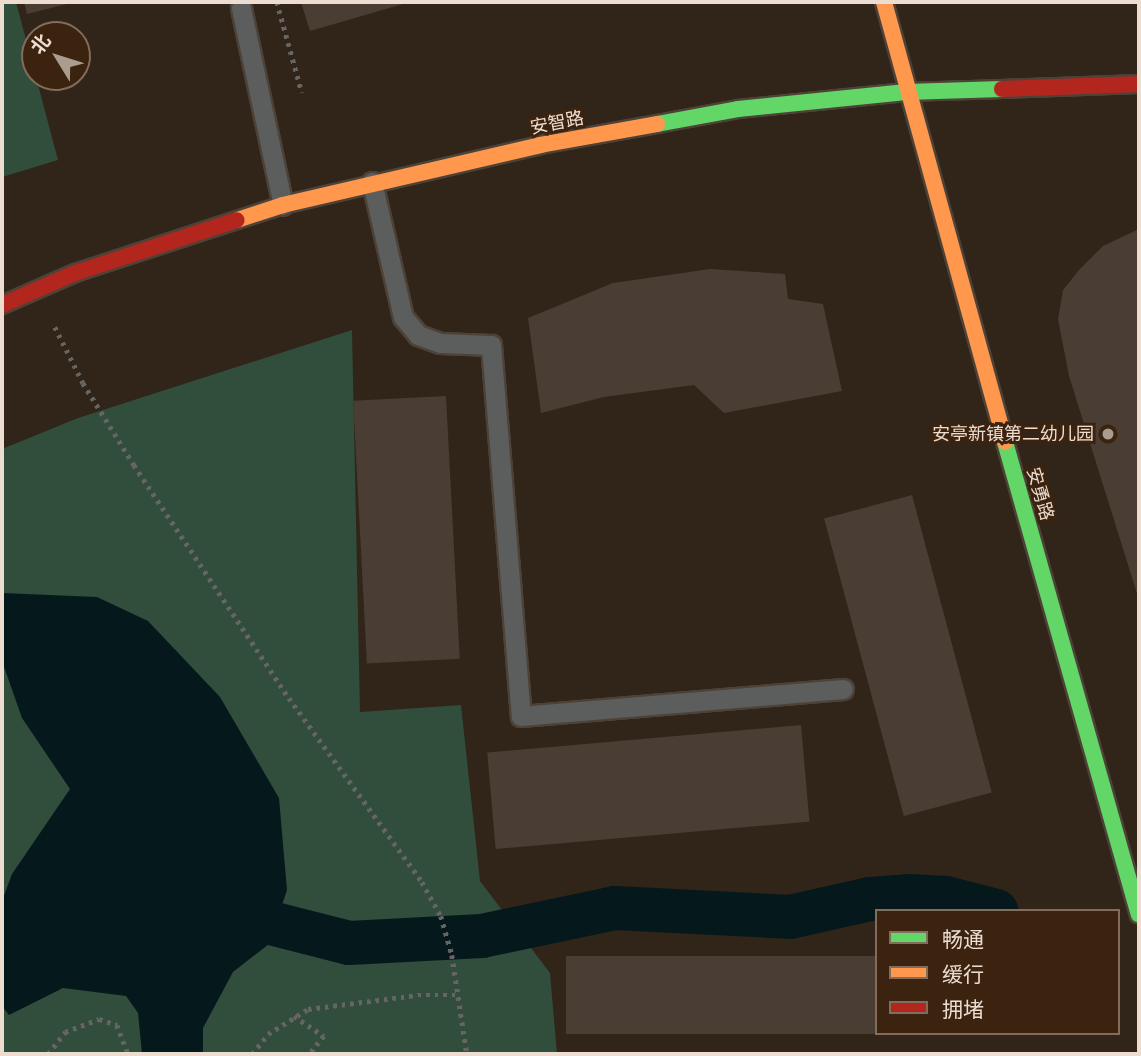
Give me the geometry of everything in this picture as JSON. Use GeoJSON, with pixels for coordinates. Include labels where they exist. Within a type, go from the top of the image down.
{"type":"FeatureCollection","features":[{"type":"Feature","properties":{"kind":"street","name":"安勇路"},"geometry":{"type":"LineString","coordinates":[[884,2],[906,92],[1139,914]]}},
{"type":"Feature","properties":{"kind":"street","name":"安智路"},"geometry":{"type":"LineString","coordinates":[[2,305],[75,273],[284,205],[372,182],[738,109],[906,92],[1139,83]]}},
{"type":"Feature","properties":{"kind":"lane"},"geometry":{"type":"LineString","coordinates":[[241,8],[284,205]]}},
{"type":"Feature","properties":{"kind":"lane"},"geometry":{"type":"LineString","coordinates":[[372,182],[402,317],[418,335],[440,343],[491,345],[521,716],[843,689]]}},
{"type":"Feature","properties":{"kind":"path"},"geometry":{"type":"LineString","coordinates":[[277,2],[302,93]]}},
{"type":"Feature","properties":{"kind":"path"},"geometry":{"type":"LineString","coordinates":[[37,290],[83,383],[134,465],[289,698],[422,882],[441,916],[452,955],[467,1054]]}},
{"type":"Feature","properties":{"kind":"path"},"geometry":{"type":"LineString","coordinates":[[252,1054],[268,1034],[308,1009],[418,995],[460,995]]}},
{"type":"Feature","properties":{"kind":"path"},"geometry":{"type":"LineString","coordinates":[[293,1016],[324,1036],[310,1054]]}},
{"type":"Feature","properties":{"kind":"path"},"geometry":{"type":"LineString","coordinates":[[48,1054],[65,1031],[99,1020],[117,1025],[128,1054]]}},
{"type":"Feature","properties":{"kind":"green space"},"geometry":{"type":"Polygon","coordinates":[[[2,2],[16,2],[21,21],[21,91],[40,91],[58,160],[2,177],[2,2]]]}},
{"type":"Feature","properties":{"kind":"green space"},"geometry":{"type":"Polygon","coordinates":[[[352,330],[360,712],[461,705],[480,881],[550,973],[557,1054],[2,1054],[2,449],[78,418],[352,330]]]}},
{"type":"Feature","properties":{"kind":"shaded area"},"geometry":{"type":"Polygon","coordinates":[[[2,593],[97,597],[148,621],[220,697],[279,798],[287,890],[269,944],[233,972],[203,1028],[203,1054],[142,1054],[138,1013],[126,996],[63,988],[9,1015],[2,1006],[2,901],[12,874],[70,789],[22,718],[2,661],[2,593]]]}},
{"type":"Feature","properties":{"kind":"building"},"geometry":{"type":"Polygon","coordinates":[[[24,2],[70,2],[71,3],[27,14],[24,2]]]}},
{"type":"Feature","properties":{"kind":"building"},"geometry":{"type":"Polygon","coordinates":[[[301,2],[410,2],[310,31],[301,2]]]}},
{"type":"Feature","properties":{"kind":"building","name":"安亭新镇第二幼儿园"},"geometry":{"type":"Polygon","coordinates":[[[1139,229],[1139,600],[1069,376],[1058,319],[1063,290],[1079,270],[1103,246],[1139,229]]]}},
{"type":"Feature","properties":{"kind":"building"},"geometry":{"type":"Polygon","coordinates":[[[710,269],[785,274],[788,299],[823,304],[842,391],[724,413],[694,385],[604,397],[541,413],[528,318],[613,283],[710,269]]]}},
{"type":"Feature","properties":{"kind":"building"},"geometry":{"type":"Polygon","coordinates":[[[446,396],[460,659],[367,664],[353,401],[446,396]]]}},
{"type":"Feature","properties":{"kind":"building"},"geometry":{"type":"Polygon","coordinates":[[[912,495],[992,793],[904,816],[824,519],[912,495]]]}},
{"type":"Feature","properties":{"kind":"building"},"geometry":{"type":"Polygon","coordinates":[[[801,725],[809,822],[496,849],[487,752],[801,725]]]}},
{"type":"Feature","properties":{"kind":"building"},"geometry":{"type":"Polygon","coordinates":[[[566,956],[875,956],[875,1034],[566,1034],[566,956]]]}},
{"type":"Feature","properties":{"kind":"waterway"},"geometry":{"type":"LineString","coordinates":[[243,916],[349,943],[482,936],[615,908],[790,917],[870,899],[909,896],[946,898],[988,909]]}},
{"type":"Feature","properties":{"kind":"traffic: fast"},"geometry":{"type":"LineString","coordinates":[[657,124],[738,109],[906,92],[1002,89]]}},
{"type":"Feature","properties":{"kind":"traffic: fast"},"geometry":{"type":"LineString","coordinates":[[1005,442],[1139,914]]}},
{"type":"Feature","properties":{"kind":"traffic: slow"},"geometry":{"type":"LineString","coordinates":[[884,2],[1005,442]]}},
{"type":"Feature","properties":{"kind":"traffic: slow"},"geometry":{"type":"LineString","coordinates":[[237,220],[283,205],[540,145],[657,124]]}},
{"type":"Feature","properties":{"kind":"traffic: jam"},"geometry":{"type":"LineString","coordinates":[[1002,89],[1139,84]]}},
{"type":"Feature","properties":{"kind":"traffic: jam"},"geometry":{"type":"LineString","coordinates":[[2,305],[75,273],[237,220]]}},
{"type":"Feature","properties":{"kind":"place","name":"安亭新镇第二幼儿园"},"geometry":{"type":"Point","coordinates":[1108,434]}}]}
